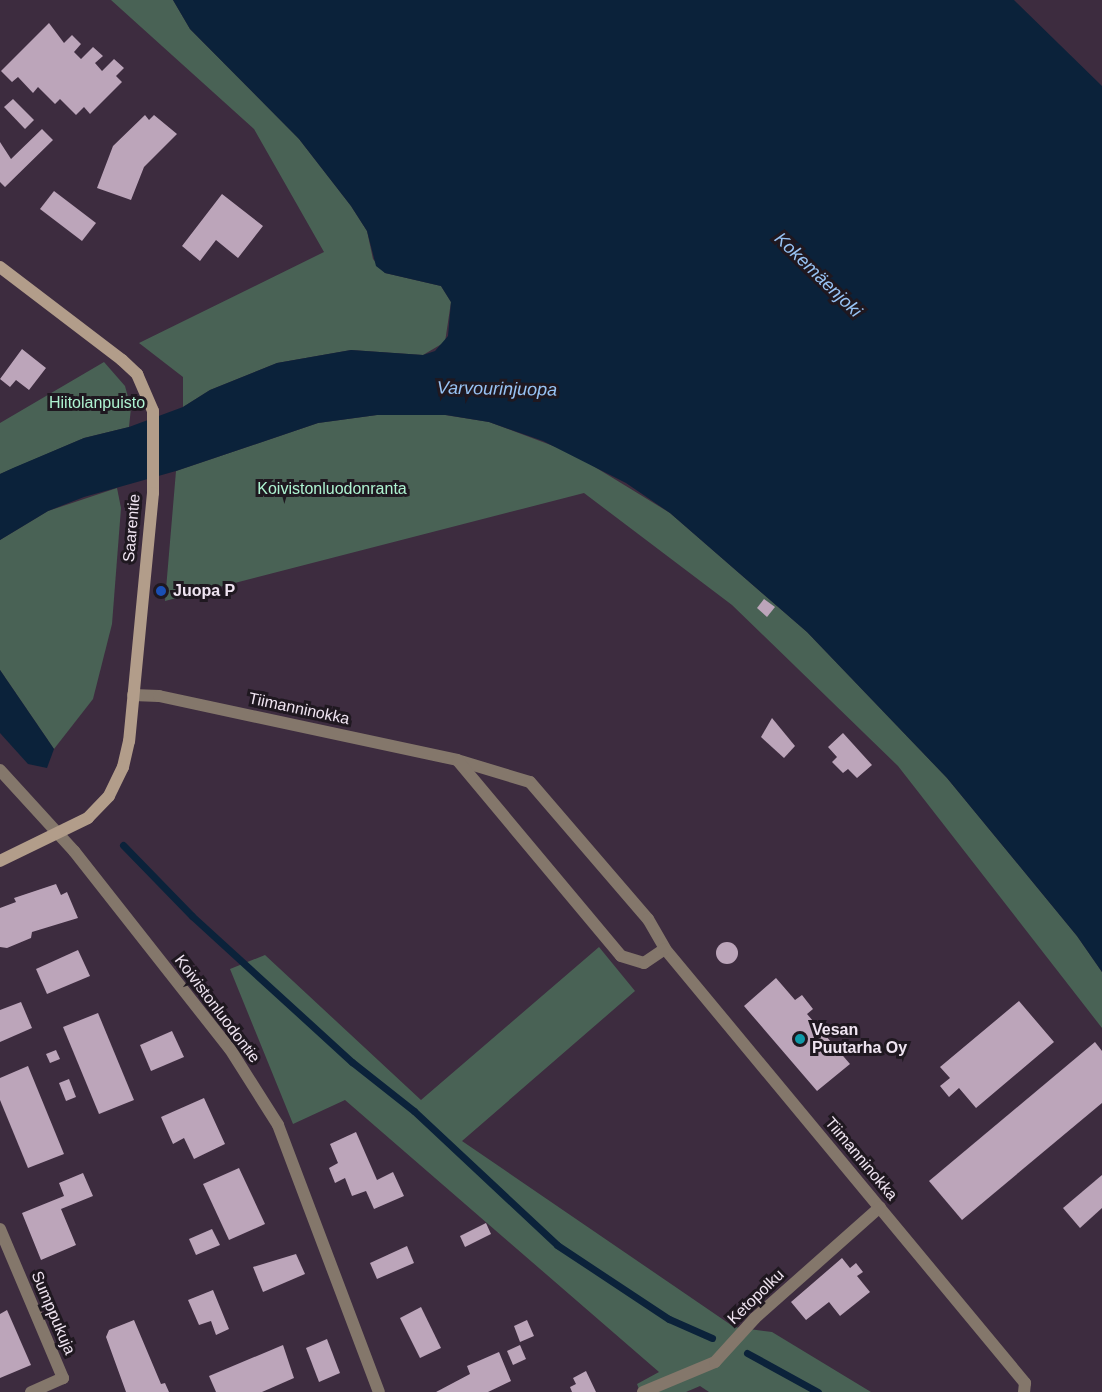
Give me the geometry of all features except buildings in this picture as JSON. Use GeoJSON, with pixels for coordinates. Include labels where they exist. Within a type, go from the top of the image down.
{"type":"FeatureCollection","features":[{"type":"Feature","properties":{"kind":"street","name":"Saarentie"},"geometry":{"type":"LineString","coordinates":[[0,267],[122,360],[137,374],[153,411],[153,493],[127,750],[109,796],[88,818],[60,834],[0,861]]}},
{"type":"Feature","properties":{"kind":"street","name":"Tiimanninokka"},"geometry":{"type":"LineString","coordinates":[[133,695],[159,696],[457,760],[530,782],[648,919],[665,949],[1025,1383],[1024,1392]]}},
{"type":"Feature","properties":{"kind":"street"},"geometry":{"type":"LineString","coordinates":[[457,760],[621,956],[644,963],[665,949]]}},
{"type":"Feature","properties":{"kind":"street","name":"Koivistonluodontie"},"geometry":{"type":"LineString","coordinates":[[0,770],[60,834],[230,1049],[278,1125],[379,1392]]}},
{"type":"Feature","properties":{"kind":"street","name":"Ketopolku"},"geometry":{"type":"LineString","coordinates":[[643,1392],[715,1362],[755,1318],[879,1207]]}},
{"type":"Feature","properties":{"kind":"street","name":"Sumppukuja"},"geometry":{"type":"LineString","coordinates":[[0,1229],[63,1378],[31,1392]]}},
{"type":"Feature","properties":{"kind":"green space"},"geometry":{"type":"Polygon","coordinates":[[[111,0],[173,0],[190,29],[299,139],[351,206],[367,231],[373,259],[385,273],[441,286],[451,302],[445,342],[423,355],[351,350],[277,363],[210,390],[183,407],[183,377],[139,343],[324,252],[254,129],[111,0]]]}},
{"type":"Feature","properties":{"kind":"green space","name":"Hiitolanpuisto"},"geometry":{"type":"Polygon","coordinates":[[[104,362],[125,386],[131,408],[129,427],[84,438],[0,474],[0,423],[104,362]]]}},
{"type":"Feature","properties":{"kind":"green space","name":"Koivistonluodonranta"},"geometry":{"type":"Polygon","coordinates":[[[377,415],[445,415],[489,422],[572,453],[670,513],[807,632],[947,778],[1077,936],[1102,972],[1102,1028],[898,766],[732,605],[584,493],[165,601],[176,471],[318,423],[377,415]]]}},
{"type":"Feature","properties":{"kind":"green space"},"geometry":{"type":"Polygon","coordinates":[[[117,488],[121,508],[112,624],[93,699],[54,749],[0,670],[0,540],[48,511],[117,488]]]}},
{"type":"Feature","properties":{"kind":"green space"},"geometry":{"type":"Polygon","coordinates":[[[599,947],[635,991],[462,1141],[734,1327],[772,1332],[871,1392],[709,1392],[700,1386],[686,1392],[640,1392],[637,1384],[659,1372],[345,1100],[293,1124],[230,969],[265,955],[421,1100],[599,947]]]}},
{"type":"Feature","properties":{"kind":"water"},"geometry":{"type":"Polygon","coordinates":[[[173,0],[1014,0],[1102,86],[1102,972],[1077,936],[947,778],[807,632],[670,513],[626,483],[543,441],[489,422],[446,415],[377,415],[318,423],[176,471],[84,497],[48,511],[0,540],[0,474],[13,468],[84,438],[129,427],[183,407],[210,390],[277,363],[351,350],[423,355],[435,351],[448,336],[451,302],[441,286],[385,273],[376,266],[367,231],[351,206],[299,139],[190,29],[173,0]]]}},
{"type":"Feature","properties":{"kind":"water"},"geometry":{"type":"Polygon","coordinates":[[[0,670],[54,749],[47,768],[28,764],[0,733],[0,670]]]}},
{"type":"Feature","properties":{"kind":"waterway"},"geometry":{"type":"LineString","coordinates":[[123,845],[192,916],[352,1062],[414,1111],[557,1245],[669,1319],[712,1338]]}},
{"type":"Feature","properties":{"kind":"waterway"},"geometry":{"type":"LineString","coordinates":[[747,1353],[818,1392]]}},
{"type":"Feature","properties":{"kind":"place","name":"Juopa P"},"geometry":{"type":"Point","coordinates":[161,591]}},
{"type":"Feature","properties":{"kind":"place","name":"Vesan Puutarha Oy"},"geometry":{"type":"Point","coordinates":[800,1039]}},
{"type":"Feature","properties":{"kind":"water label","name":"Kokemäenjoki"},"geometry":{"type":"Point","coordinates":[818,275]}},
{"type":"Feature","properties":{"kind":"water label","name":"Varvourinjuopa"},"geometry":{"type":"Point","coordinates":[497,389]}}]}
